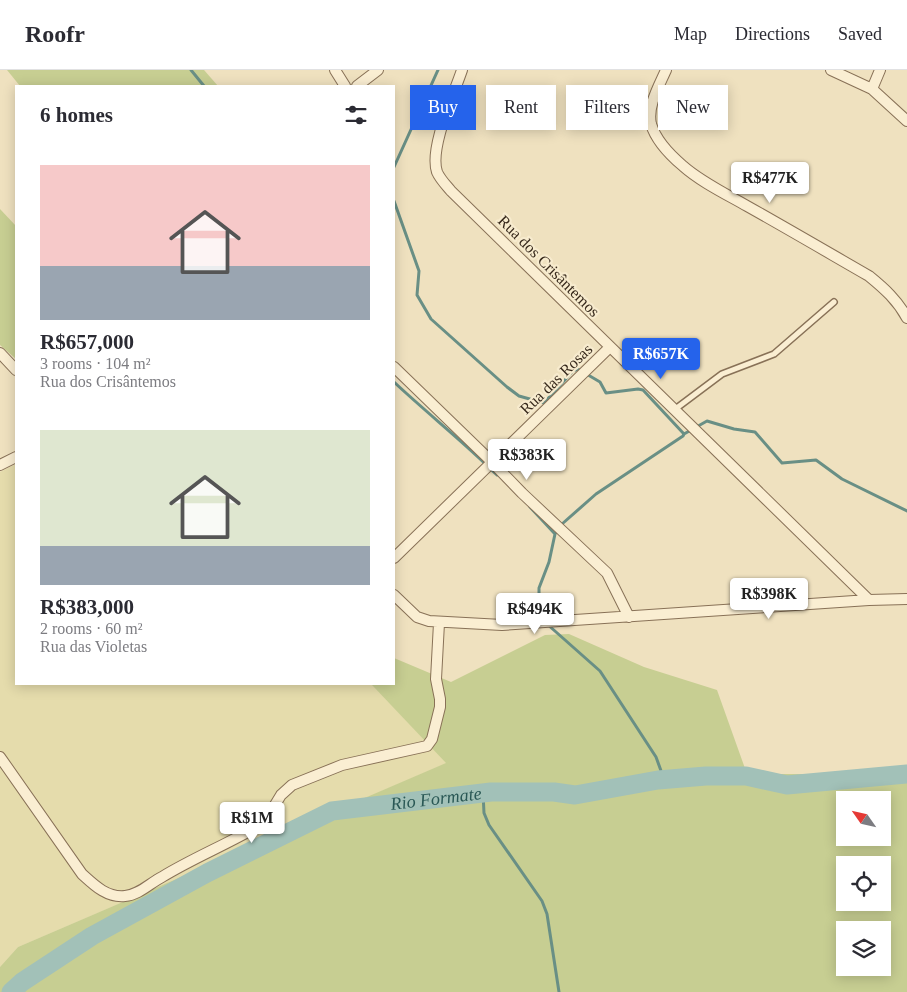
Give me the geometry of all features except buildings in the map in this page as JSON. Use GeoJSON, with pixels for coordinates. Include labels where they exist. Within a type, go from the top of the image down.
{"type":"FeatureCollection","features":[{"type":"Feature","properties":{"kind":"street"},"geometry":{"type":"LineString","coordinates":[[335,70],[344,85]]}},
{"type":"Feature","properties":{"kind":"street"},"geometry":{"type":"LineString","coordinates":[[358,85],[378,70]]}},
{"type":"Feature","properties":{"kind":"street","name":"Rua dos Crisântemos"},"geometry":{"type":"LineString","coordinates":[[462,70],[436,146],[435,162],[438,173],[451,191],[869,600]]}},
{"type":"Feature","properties":{"kind":"street"},"geometry":{"type":"LineString","coordinates":[[666,70],[650,113],[651,124],[657,138],[669,154],[684,168],[719,190],[870,276],[899,303],[907,318]]}},
{"type":"Feature","properties":{"kind":"street"},"geometry":{"type":"LineString","coordinates":[[831,70],[872,89],[907,121]]}},
{"type":"Feature","properties":{"kind":"street"},"geometry":{"type":"LineString","coordinates":[[872,89],[880,70]]}},
{"type":"Feature","properties":{"kind":"street","name":"Rua das Rosas"},"geometry":{"type":"LineString","coordinates":[[395,557],[610,347]]}},
{"type":"Feature","properties":{"kind":"street"},"geometry":{"type":"LineString","coordinates":[[0,352],[15,369]]}},
{"type":"Feature","properties":{"kind":"street"},"geometry":{"type":"LineString","coordinates":[[395,368],[492,462],[522,494],[607,573],[629,617]]}},
{"type":"Feature","properties":{"kind":"street"},"geometry":{"type":"LineString","coordinates":[[0,466],[15,458]]}},
{"type":"Feature","properties":{"kind":"street"},"geometry":{"type":"LineString","coordinates":[[395,596],[417,617],[429,621],[502,625],[907,599]]}},
{"type":"Feature","properties":{"kind":"street"},"geometry":{"type":"LineString","coordinates":[[0,757],[82,874],[98,889],[109,894],[125,896],[141,891],[162,877],[260,825],[267,818],[280,795],[292,785],[342,765],[427,746],[432,738],[440,707],[436,679],[439,622]]}},
{"type":"Feature","properties":{"kind":"lane"},"geometry":{"type":"LineString","coordinates":[[674,410],[722,374],[774,354],[834,302]]}},
{"type":"Feature","properties":{"kind":"shaded area"},"geometry":{"type":"Polygon","coordinates":[[[15,464],[15,685],[372,685],[447,763],[18,947],[0,967],[0,472],[15,464]]]}},
{"type":"Feature","properties":{"kind":"green space"},"geometry":{"type":"Polygon","coordinates":[[[7,70],[204,70],[217,85],[19,85],[7,70]]]}},
{"type":"Feature","properties":{"kind":"green space"},"geometry":{"type":"Polygon","coordinates":[[[0,209],[15,225],[15,358],[0,345],[0,209]]]}},
{"type":"Feature","properties":{"kind":"green space"},"geometry":{"type":"Polygon","coordinates":[[[569,634],[644,667],[717,690],[747,774],[907,774],[907,992],[0,992],[0,967],[18,947],[446,763],[372,685],[395,685],[395,658],[451,682],[545,635],[569,634]]]}},
{"type":"Feature","properties":{"kind":"waterway"},"geometry":{"type":"LineString","coordinates":[[191,70],[203,85]]}},
{"type":"Feature","properties":{"kind":"waterway"},"geometry":{"type":"LineString","coordinates":[[395,165],[438,70]]}},
{"type":"Feature","properties":{"kind":"waterway"},"geometry":{"type":"LineString","coordinates":[[395,204],[419,271],[417,295],[431,319],[507,387],[519,396],[544,403],[573,371],[578,369],[600,382],[606,393],[643,390],[684,434]]}},
{"type":"Feature","properties":{"kind":"waterway"},"geometry":{"type":"LineString","coordinates":[[395,383],[497,475]]}},
{"type":"Feature","properties":{"kind":"waterway"},"geometry":{"type":"LineString","coordinates":[[543,620],[539,615],[539,588],[549,562],[555,534],[562,524],[596,494],[684,434],[707,421],[734,429],[755,432],[782,463],[816,460],[842,479],[907,511]]}},
{"type":"Feature","properties":{"kind":"waterway"},"geometry":{"type":"LineString","coordinates":[[530,507],[555,534]]}},
{"type":"Feature","properties":{"kind":"waterway"},"geometry":{"type":"LineString","coordinates":[[547,624],[600,671],[656,757],[664,779]]}},
{"type":"Feature","properties":{"kind":"waterway","name":"Rio Formate"},"geometry":{"type":"LineString","coordinates":[[11,992],[22,982],[92,936],[207,873],[332,811],[491,792],[554,792],[575,795],[658,780],[706,776],[746,776],[787,785],[907,774]]}},
{"type":"Feature","properties":{"kind":"waterway"},"geometry":{"type":"LineString","coordinates":[[483,793],[484,813],[489,825],[542,901],[547,914],[559,992]]}}]}
